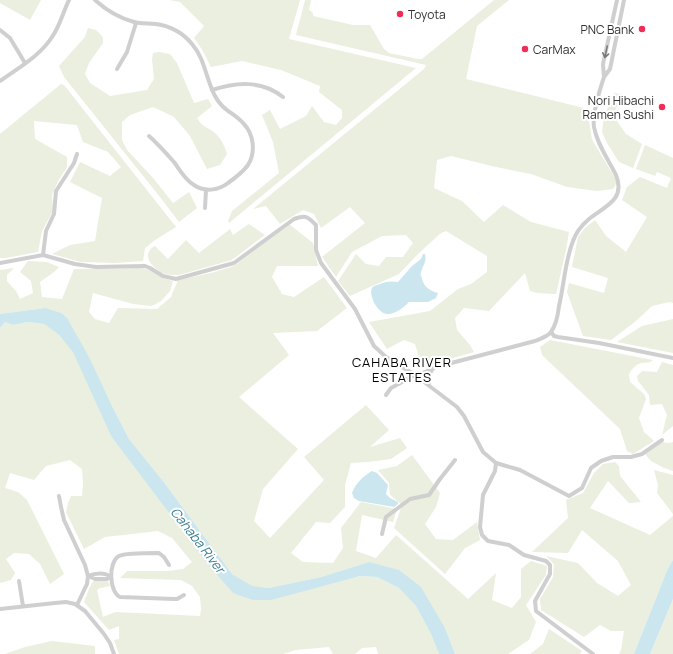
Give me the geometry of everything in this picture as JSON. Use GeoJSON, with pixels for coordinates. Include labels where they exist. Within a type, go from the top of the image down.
{"type":"FeatureCollection","features":[{"type":"Feature","properties":{"kind":"street"},"geometry":{"type":"LineString","coordinates":[[0,81],[44,48],[59,26],[69,0]]}},
{"type":"Feature","properties":{"kind":"street"},"geometry":{"type":"LineString","coordinates":[[95,0],[108,11],[118,16],[136,23],[164,26],[178,31],[188,39],[197,50],[212,90],[222,107],[247,127],[251,136],[253,152],[246,168],[238,175],[220,188],[206,190],[192,184],[162,148],[149,136]]}},
{"type":"Feature","properties":{"kind":"street"},"geometry":{"type":"LineString","coordinates":[[604,77],[603,64],[617,0]]}},
{"type":"Feature","properties":{"kind":"street"},"geometry":{"type":"LineString","coordinates":[[386,395],[391,388],[436,367],[535,341],[551,332],[558,316],[573,240],[578,230],[584,224],[612,202],[619,189],[619,181],[598,141],[594,125],[597,101],[604,77],[610,69],[624,0]]}},
{"type":"Feature","properties":{"kind":"street"},"geometry":{"type":"LineString","coordinates":[[117,69],[127,52],[136,23]]}},
{"type":"Feature","properties":{"kind":"street"},"geometry":{"type":"LineString","coordinates":[[0,30],[10,38],[25,63]]}},
{"type":"Feature","properties":{"kind":"street"},"geometry":{"type":"LineString","coordinates":[[212,90],[235,84],[255,84],[275,91],[283,97]]}},
{"type":"Feature","properties":{"kind":"street"},"geometry":{"type":"LineString","coordinates":[[43,255],[46,231],[54,214],[56,192],[74,163],[77,154]]}},
{"type":"Feature","properties":{"kind":"street"},"geometry":{"type":"LineString","coordinates":[[205,208],[206,190]]}},
{"type":"Feature","properties":{"kind":"street"},"geometry":{"type":"LineString","coordinates":[[0,263],[43,255],[75,264],[92,266],[145,266],[163,276],[176,279],[234,263],[294,218],[302,216],[308,217],[316,225],[316,250],[321,263],[355,309],[374,346],[386,358],[416,376],[452,403],[464,416],[483,452],[496,463],[520,470],[569,496],[582,488],[591,468],[601,461],[613,457],[631,457],[642,454],[662,440]]}},
{"type":"Feature","properties":{"kind":"street"},"geometry":{"type":"LineString","coordinates":[[551,332],[554,336],[558,337],[599,343],[673,358]]}},
{"type":"Feature","properties":{"kind":"street"},"geometry":{"type":"LineString","coordinates":[[429,386],[428,377],[432,369]]}},
{"type":"Feature","properties":{"kind":"street"},"geometry":{"type":"LineString","coordinates":[[382,534],[386,517],[410,499],[429,494],[455,460]]}},
{"type":"Feature","properties":{"kind":"street"},"geometry":{"type":"LineString","coordinates":[[496,463],[496,471],[483,495],[480,527],[482,535],[488,541],[509,545],[524,555],[546,561],[550,565],[550,574],[535,601],[536,611],[593,654]]}},
{"type":"Feature","properties":{"kind":"street"},"geometry":{"type":"LineString","coordinates":[[59,496],[64,520],[85,565],[88,576],[87,584],[77,605]]}},
{"type":"Feature","properties":{"kind":"street"},"geometry":{"type":"LineString","coordinates":[[169,565],[164,557],[159,553],[118,556],[114,561],[111,577],[114,591],[116,595],[120,597],[177,599],[184,595]]}},
{"type":"Feature","properties":{"kind":"street"},"geometry":{"type":"LineString","coordinates":[[88,576],[94,579],[107,579],[111,577]]}},
{"type":"Feature","properties":{"kind":"street"},"geometry":{"type":"LineString","coordinates":[[19,581],[23,606]]}},
{"type":"Feature","properties":{"kind":"street"},"geometry":{"type":"LineString","coordinates":[[0,609],[63,602],[72,603],[85,611],[104,634],[110,643],[114,654]]}},
{"type":"Feature","properties":{"kind":"green space"},"geometry":{"type":"Polygon","coordinates":[[[0,0],[41,0],[30,20],[0,3],[0,0]]]}},
{"type":"Feature","properties":{"kind":"green space"},"geometry":{"type":"Polygon","coordinates":[[[169,0],[300,0],[289,39],[416,68],[229,223],[228,221],[232,211],[279,173],[273,142],[262,115],[270,110],[280,129],[306,116],[312,106],[324,122],[336,125],[342,118],[342,110],[319,92],[320,86],[281,70],[242,61],[211,67],[194,38],[204,26],[180,2],[169,0]]]}},
{"type":"Feature","properties":{"kind":"green space"},"geometry":{"type":"Polygon","coordinates":[[[305,0],[311,0],[309,10],[313,13],[313,16],[353,25],[370,25],[384,49],[389,53],[422,59],[494,0],[509,0],[477,26],[466,79],[592,110],[589,120],[592,140],[617,181],[613,189],[597,191],[567,187],[531,174],[451,156],[437,160],[434,188],[462,201],[484,222],[503,205],[531,222],[569,232],[556,294],[530,291],[525,273],[489,311],[464,308],[455,318],[457,330],[474,352],[422,367],[415,344],[404,340],[387,349],[369,322],[430,311],[458,289],[471,284],[487,272],[487,256],[446,231],[441,233],[419,253],[399,274],[350,296],[338,281],[356,254],[366,264],[379,266],[386,257],[403,257],[413,243],[406,235],[382,236],[352,252],[336,277],[322,257],[365,223],[350,207],[321,228],[314,214],[303,210],[280,224],[266,206],[253,209],[424,69],[426,65],[296,35],[305,0]]]}},
{"type":"Feature","properties":{"kind":"green space"},"geometry":{"type":"Polygon","coordinates":[[[88,28],[96,30],[103,37],[103,43],[89,63],[85,74],[90,83],[110,96],[147,90],[154,79],[152,59],[153,53],[159,52],[170,54],[177,63],[194,103],[208,99],[212,106],[197,118],[203,126],[218,136],[227,154],[220,165],[207,169],[190,136],[174,117],[153,107],[130,115],[122,122],[122,140],[127,150],[153,178],[173,203],[189,192],[197,208],[179,222],[64,77],[59,66],[85,37],[88,28]]]}},
{"type":"Feature","properties":{"kind":"green space"},"geometry":{"type":"Polygon","coordinates":[[[61,84],[64,85],[176,227],[145,248],[143,261],[115,263],[81,262],[52,254],[70,245],[95,241],[102,198],[70,182],[80,162],[110,176],[121,167],[108,152],[83,142],[77,125],[34,121],[35,139],[67,157],[67,167],[58,181],[52,195],[53,211],[42,231],[38,252],[0,258],[0,134],[61,84]]]}},
{"type":"Feature","properties":{"kind":"green space"},"geometry":{"type":"Polygon","coordinates":[[[614,93],[623,94],[615,111],[616,120],[626,134],[642,144],[633,168],[619,162],[602,132],[604,116],[614,93]]]}},
{"type":"Feature","properties":{"kind":"green space"},"geometry":{"type":"Polygon","coordinates":[[[645,145],[673,158],[673,303],[669,302],[652,306],[636,321],[611,340],[583,336],[567,292],[569,283],[604,293],[608,278],[572,267],[578,237],[585,228],[595,220],[606,236],[626,252],[647,217],[622,200],[627,187],[640,177],[667,188],[671,178],[657,172],[655,176],[636,169],[645,145]]]}},
{"type":"Feature","properties":{"kind":"green space"},"geometry":{"type":"Polygon","coordinates":[[[249,224],[265,235],[232,260],[179,275],[169,275],[157,269],[149,260],[148,253],[155,246],[168,259],[186,240],[199,253],[230,229],[233,235],[249,224]]]}},
{"type":"Feature","properties":{"kind":"green space"},"geometry":{"type":"Polygon","coordinates":[[[289,224],[313,243],[318,266],[277,266],[272,277],[282,294],[294,297],[324,277],[347,308],[317,331],[273,333],[289,355],[239,397],[298,449],[263,489],[254,521],[270,538],[324,480],[304,457],[366,405],[389,430],[370,447],[400,438],[407,448],[391,459],[351,463],[345,485],[345,507],[330,523],[316,522],[291,553],[303,562],[333,563],[343,548],[341,528],[361,502],[397,509],[393,522],[362,515],[356,551],[376,558],[396,535],[468,599],[496,573],[492,600],[512,608],[521,597],[521,569],[531,561],[547,566],[546,575],[526,605],[536,622],[529,640],[508,654],[455,654],[445,628],[369,562],[321,577],[269,588],[252,587],[232,574],[163,481],[129,439],[112,406],[45,308],[0,314],[0,270],[14,268],[7,275],[7,281],[16,291],[20,299],[33,293],[31,281],[20,272],[28,261],[47,262],[59,267],[40,282],[42,297],[62,299],[74,269],[139,268],[151,270],[163,278],[173,281],[170,291],[161,301],[152,306],[133,304],[93,293],[89,312],[95,319],[109,323],[118,308],[157,309],[171,297],[178,280],[211,273],[234,266],[289,224]]]}},
{"type":"Feature","properties":{"kind":"green space"},"geometry":{"type":"Polygon","coordinates":[[[673,319],[673,353],[617,342],[642,326],[673,319]]]}},
{"type":"Feature","properties":{"kind":"green space"},"geometry":{"type":"Polygon","coordinates":[[[5,322],[13,325],[28,322],[44,324],[59,335],[74,352],[111,436],[253,600],[361,576],[377,577],[399,588],[416,606],[431,634],[439,654],[378,654],[376,647],[362,648],[355,654],[333,654],[329,647],[296,650],[283,654],[119,654],[114,640],[119,639],[119,626],[109,630],[84,602],[93,581],[107,581],[110,586],[97,590],[103,617],[115,612],[200,616],[200,597],[192,586],[181,580],[120,578],[127,571],[168,571],[183,569],[192,562],[172,538],[158,531],[105,537],[84,549],[66,512],[71,496],[82,496],[83,483],[82,469],[70,460],[46,466],[34,480],[10,473],[5,488],[18,492],[27,500],[64,574],[50,584],[40,564],[29,554],[14,553],[6,559],[15,573],[11,580],[0,583],[0,328],[5,322]]]}},
{"type":"Feature","properties":{"kind":"green space"},"geometry":{"type":"Polygon","coordinates":[[[550,340],[653,360],[637,365],[629,374],[630,382],[644,394],[646,399],[639,418],[644,432],[654,441],[633,454],[627,451],[620,429],[542,355],[540,347],[550,340]]]}},
{"type":"Feature","properties":{"kind":"green space"},"geometry":{"type":"Polygon","coordinates":[[[662,362],[673,365],[673,426],[662,435],[667,415],[662,404],[650,405],[649,395],[638,381],[637,376],[642,371],[657,372],[662,362]]]}},
{"type":"Feature","properties":{"kind":"green space"},"geometry":{"type":"Polygon","coordinates":[[[661,442],[673,442],[673,471],[651,461],[645,454],[661,442]]]}},
{"type":"Feature","properties":{"kind":"green space"},"geometry":{"type":"Polygon","coordinates":[[[412,455],[440,493],[436,507],[425,524],[436,539],[453,540],[477,522],[480,540],[465,548],[445,574],[394,528],[402,505],[390,495],[389,483],[378,470],[397,466],[412,455]]]}},
{"type":"Feature","properties":{"kind":"green space"},"geometry":{"type":"Polygon","coordinates":[[[615,462],[619,466],[620,476],[641,502],[629,503],[608,481],[590,508],[650,535],[673,516],[673,560],[668,568],[634,654],[619,654],[624,631],[611,631],[600,625],[584,637],[541,610],[540,599],[553,577],[554,564],[546,556],[578,563],[597,583],[618,596],[631,585],[618,561],[582,530],[568,553],[532,552],[568,518],[566,500],[583,493],[594,473],[603,464],[615,462]]]}},
{"type":"Feature","properties":{"kind":"green space"},"geometry":{"type":"Polygon","coordinates":[[[654,470],[673,475],[673,514],[657,493],[658,485],[654,470]]]}},
{"type":"Feature","properties":{"kind":"green space"},"geometry":{"type":"Polygon","coordinates":[[[673,599],[673,654],[650,654],[673,599]]]}},
{"type":"Feature","properties":{"kind":"green space"},"geometry":{"type":"Polygon","coordinates":[[[549,629],[582,651],[580,654],[530,654],[543,644],[549,629]]]}},
{"type":"Feature","properties":{"kind":"green space"},"geometry":{"type":"Polygon","coordinates":[[[52,641],[95,646],[95,654],[5,654],[25,647],[52,641]]]}},
{"type":"Feature","properties":{"kind":"water"},"geometry":{"type":"Polygon","coordinates":[[[423,254],[425,254],[426,259],[421,272],[423,282],[430,290],[438,293],[436,298],[428,302],[409,302],[400,310],[391,314],[381,311],[373,300],[371,291],[372,288],[391,281],[398,282],[412,266],[421,259],[423,254]]]}},
{"type":"Feature","properties":{"kind":"water","name":"Cahaba River"},"geometry":{"type":"Polygon","coordinates":[[[45,308],[61,313],[67,318],[89,357],[129,439],[163,481],[232,574],[252,586],[269,588],[321,577],[369,562],[399,570],[421,587],[445,628],[455,654],[439,654],[431,634],[416,606],[399,588],[377,577],[360,576],[271,600],[253,600],[233,593],[207,563],[111,436],[73,352],[59,335],[44,324],[28,322],[13,325],[5,322],[0,328],[0,314],[45,308]]]}},
{"type":"Feature","properties":{"kind":"water"},"geometry":{"type":"Polygon","coordinates":[[[372,471],[377,473],[388,485],[386,494],[398,502],[398,504],[394,507],[359,501],[354,498],[352,493],[358,483],[372,471]]]}},
{"type":"Feature","properties":{"kind":"water"},"geometry":{"type":"Polygon","coordinates":[[[673,560],[673,599],[650,654],[634,654],[668,568],[673,560]]]}},
{"type":"Feature","properties":{"kind":"place","name":"Toyota"},"geometry":{"type":"Point","coordinates":[400,14]}},
{"type":"Feature","properties":{"kind":"place","name":"PNC Bank"},"geometry":{"type":"Point","coordinates":[642,29]}},
{"type":"Feature","properties":{"kind":"place","name":"CarMax"},"geometry":{"type":"Point","coordinates":[525,49]}},
{"type":"Feature","properties":{"kind":"place","name":"Nori Hibachi Ramen Sushi"},"geometry":{"type":"Point","coordinates":[662,107]}},
{"type":"Feature","properties":{"kind":"district","name":"CAHABA RIVER ESTATES"},"geometry":{"type":"Point","coordinates":[402,370]}}]}
